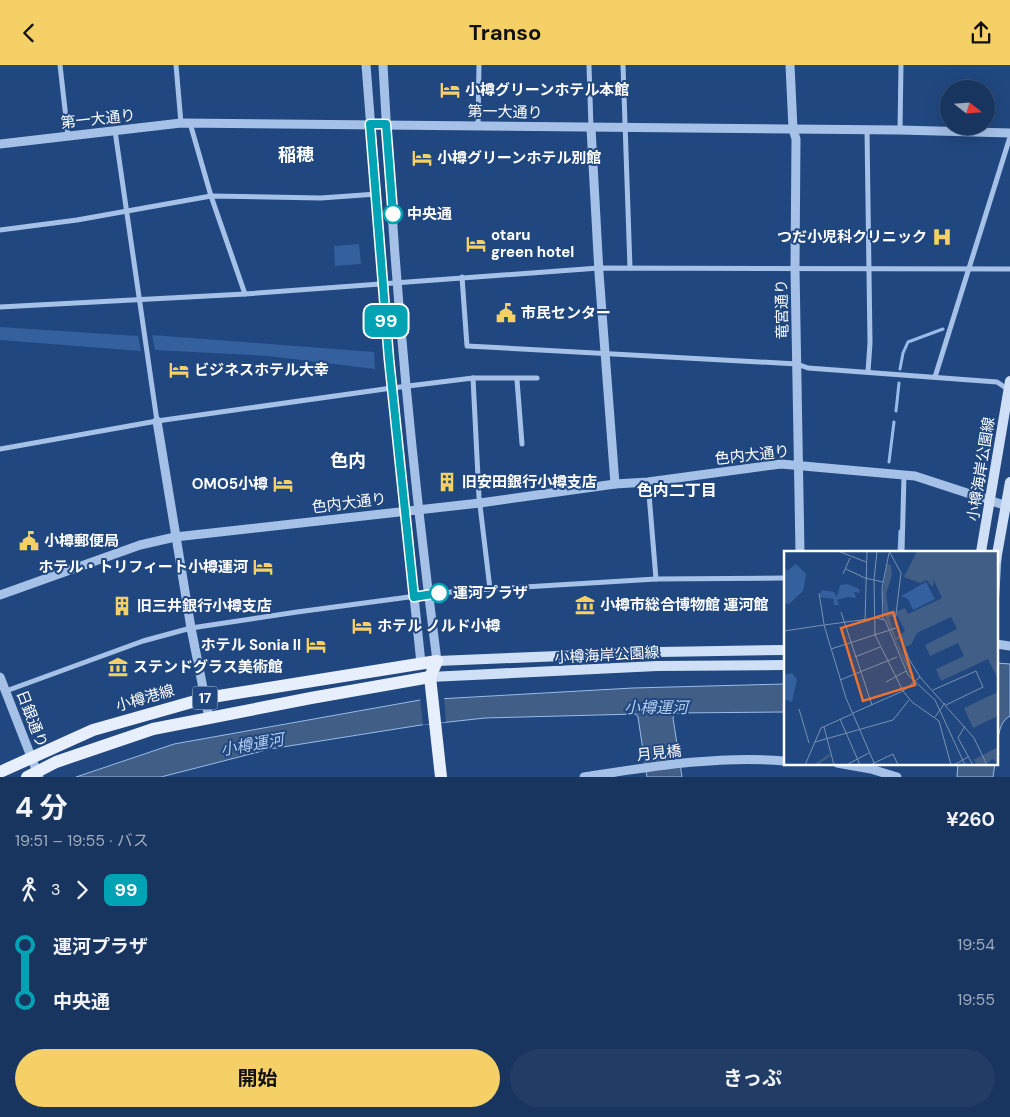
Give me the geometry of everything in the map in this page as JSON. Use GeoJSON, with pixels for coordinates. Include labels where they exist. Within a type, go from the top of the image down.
{"type":"FeatureCollection","features":[{"type":"Feature","properties":{"kind":"main road","name":"小樽海岸公園線"},"geometry":{"type":"LineString","coordinates":[[981,551],[1010,387]]}},
{"type":"Feature","properties":{"kind":"main road","name":"小樽海岸公園線"},"geometry":{"type":"LineString","coordinates":[[998,556],[1008,506],[1010,482]]}},
{"type":"Feature","properties":{"kind":"main road","name":"小樽海岸公園線"},"geometry":{"type":"LineString","coordinates":[[437,661],[659,652],[784,650]]}},
{"type":"Feature","properties":{"kind":"main road","name":"小樽港線"},"geometry":{"type":"LineString","coordinates":[[0,772],[93,730],[206,698],[437,661]]}},
{"type":"Feature","properties":{"kind":"main road"},"geometry":{"type":"LineString","coordinates":[[430,677],[437,661]]}},
{"type":"Feature","properties":{"kind":"main road"},"geometry":{"type":"LineString","coordinates":[[421,663],[430,677],[441,777]]}},
{"type":"Feature","properties":{"kind":"main road","name":"小樽海岸公園線"},"geometry":{"type":"LineString","coordinates":[[430,677],[657,666],[784,665]]}},
{"type":"Feature","properties":{"kind":"main road","name":"17"},"geometry":{"type":"LineString","coordinates":[[34,775],[82,752],[152,729],[430,677]]}},
{"type":"Feature","properties":{"kind":"street"},"geometry":{"type":"LineString","coordinates":[[60,65],[68,136]]}},
{"type":"Feature","properties":{"kind":"street"},"geometry":{"type":"LineString","coordinates":[[176,65],[186,123],[245,293]]}},
{"type":"Feature","properties":{"kind":"street"},"geometry":{"type":"LineString","coordinates":[[366,65],[392,388],[421,663]]}},
{"type":"Feature","properties":{"kind":"street"},"geometry":{"type":"LineString","coordinates":[[383,65],[407,387],[428,595],[437,661]]}},
{"type":"Feature","properties":{"kind":"street"},"geometry":{"type":"LineString","coordinates":[[478,126],[479,65]]}},
{"type":"Feature","properties":{"kind":"street"},"geometry":{"type":"LineString","coordinates":[[589,65],[599,268],[615,484]]}},
{"type":"Feature","properties":{"kind":"street"},"geometry":{"type":"LineString","coordinates":[[623,65],[630,268]]}},
{"type":"Feature","properties":{"kind":"street","name":"竜宮通り"},"geometry":{"type":"LineString","coordinates":[[790,65],[793,129],[796,139],[795,269],[800,551]]}},
{"type":"Feature","properties":{"kind":"street"},"geometry":{"type":"LineString","coordinates":[[900,130],[901,65]]}},
{"type":"Feature","properties":{"kind":"street","name":"第一大通り"},"geometry":{"type":"LineString","coordinates":[[0,144],[186,123],[900,130],[1010,135]]}},
{"type":"Feature","properties":{"kind":"street"},"geometry":{"type":"LineString","coordinates":[[867,130],[867,269],[870,343],[868,372]]}},
{"type":"Feature","properties":{"kind":"street"},"geometry":{"type":"LineString","coordinates":[[115,131],[175,537],[209,718]]}},
{"type":"Feature","properties":{"kind":"street"},"geometry":{"type":"LineString","coordinates":[[934,377],[1010,135]]}},
{"type":"Feature","properties":{"kind":"street"},"geometry":{"type":"LineString","coordinates":[[0,230],[77,220],[126,209],[211,196],[322,198],[377,194]]}},
{"type":"Feature","properties":{"kind":"street"},"geometry":{"type":"LineString","coordinates":[[0,307],[140,300],[599,268],[1010,269]]}},
{"type":"Feature","properties":{"kind":"street"},"geometry":{"type":"LineString","coordinates":[[462,277],[467,346],[797,364],[808,368],[997,382],[1010,387]]}},
{"type":"Feature","properties":{"kind":"street"},"geometry":{"type":"LineString","coordinates":[[474,378],[480,503],[490,589]]}},
{"type":"Feature","properties":{"kind":"street"},"geometry":{"type":"LineString","coordinates":[[0,449],[157,421],[392,388],[474,378],[517,380],[537,378]]}},
{"type":"Feature","properties":{"kind":"street"},"geometry":{"type":"LineString","coordinates":[[517,380],[522,443]]}},
{"type":"Feature","properties":{"kind":"street","name":"色内大通り"},"geometry":{"type":"LineString","coordinates":[[0,595],[140,545],[175,537],[480,503],[781,464],[915,476],[1008,506]]}},
{"type":"Feature","properties":{"kind":"street"},"geometry":{"type":"LineString","coordinates":[[902,551],[904,475]]}},
{"type":"Feature","properties":{"kind":"street"},"geometry":{"type":"LineString","coordinates":[[648,482],[656,579]]}},
{"type":"Feature","properties":{"kind":"street"},"geometry":{"type":"LineString","coordinates":[[6,691],[143,641],[191,628],[428,595],[490,589],[656,579],[784,578]]}},
{"type":"Feature","properties":{"kind":"street","name":"日銀通り"},"geometry":{"type":"LineString","coordinates":[[0,677],[31,757],[34,775]]}},
{"type":"Feature","properties":{"kind":"street","name":"月見橋"},"geometry":{"type":"LineString","coordinates":[[584,777],[629,770],[740,760],[784,761]]}},
{"type":"Feature","properties":{"kind":"street"},"geometry":{"type":"LineString","coordinates":[[848,765],[871,769],[897,777]]}},
{"type":"Feature","properties":{"kind":"shaded area"},"geometry":{"type":"Polygon","coordinates":[[[359,244],[361,264],[335,266],[334,246],[359,244]]]}},
{"type":"Feature","properties":{"kind":"shaded area"},"geometry":{"type":"Polygon","coordinates":[[[0,327],[138,336],[141,351],[0,340],[0,327]]]}},
{"type":"Feature","properties":{"kind":"shaded area"},"geometry":{"type":"Polygon","coordinates":[[[152,335],[374,352],[375,369],[268,356],[155,350],[152,335]]]}},
{"type":"Feature","properties":{"kind":"water"},"geometry":{"type":"Polygon","coordinates":[[[998,663],[1010,664],[1010,716],[1000,728],[998,739],[998,663]]]}},
{"type":"Feature","properties":{"kind":"water","name":"小樽運河"},"geometry":{"type":"Polygon","coordinates":[[[784,684],[784,712],[675,713],[673,718],[682,777],[647,777],[636,714],[485,718],[421,725],[270,749],[161,777],[76,777],[174,744],[420,700],[633,688],[784,684]]]}},
{"type":"Feature","properties":{"kind":"water"},"geometry":{"type":"Polygon","coordinates":[[[958,765],[995,765],[993,777],[957,777],[958,765]]]}},
{"type":"Feature","properties":{"kind":"pier"},"geometry":{"type":"Polygon","coordinates":[[[444,696],[446,722],[423,725],[420,698],[444,696]]]}},
{"type":"Feature","properties":{"kind":"waterway"},"geometry":{"type":"LineString","coordinates":[[900,369],[903,353],[908,342],[943,329]]}},
{"type":"Feature","properties":{"kind":"waterway"},"geometry":{"type":"LineString","coordinates":[[896,411],[899,383]]}},
{"type":"Feature","properties":{"kind":"waterway"},"geometry":{"type":"LineString","coordinates":[[889,462],[894,422]]}},
{"type":"Feature","properties":{"kind":"waterway"},"geometry":{"type":"LineString","coordinates":[[899,551],[900,531]]}},
{"type":"Feature","properties":{"kind":"bus line","name":"99"},"geometry":{"type":"LineString","coordinates":[[393,214],[386,124],[370,124],[389,359],[414,597],[439,593]]}},
{"type":"Feature","properties":{"kind":"place","name":"小樽グリーンホテル本館"},"geometry":{"type":"Point","coordinates":[450,90]}},
{"type":"Feature","properties":{"kind":"place","name":"小樽グリーンホテル別館"},"geometry":{"type":"Point","coordinates":[422,158]}},
{"type":"Feature","properties":{"kind":"place","name":"中央通"},"geometry":{"type":"Point","coordinates":[393,214]}},
{"type":"Feature","properties":{"kind":"place","name":"つだ小児科クリニック"},"geometry":{"type":"Point","coordinates":[942,237]}},
{"type":"Feature","properties":{"kind":"place","name":"otaru green hotel"},"geometry":{"type":"Point","coordinates":[476,244]}},
{"type":"Feature","properties":{"kind":"place","name":"市民センター"},"geometry":{"type":"Point","coordinates":[506,313]}},
{"type":"Feature","properties":{"kind":"place","name":"ビジネスホテル大幸"},"geometry":{"type":"Point","coordinates":[179,370]}},
{"type":"Feature","properties":{"kind":"place","name":"旧安田銀行小樽支店"},"geometry":{"type":"Point","coordinates":[447,482]}},
{"type":"Feature","properties":{"kind":"place","name":"OMO5小樽"},"geometry":{"type":"Point","coordinates":[283,484]}},
{"type":"Feature","properties":{"kind":"place","name":"小樽郵便局"},"geometry":{"type":"Point","coordinates":[29,541]}},
{"type":"Feature","properties":{"kind":"place","name":"ホテル・トリフィート小樽運河"},"geometry":{"type":"Point","coordinates":[263,567]}},
{"type":"Feature","properties":{"kind":"place","name":"運河プラザ"},"geometry":{"type":"Point","coordinates":[439,593]}},
{"type":"Feature","properties":{"kind":"place","name":"小樽市総合博物館 運河館"},"geometry":{"type":"Point","coordinates":[585,605]}},
{"type":"Feature","properties":{"kind":"place","name":"旧三井銀行小樽支店"},"geometry":{"type":"Point","coordinates":[122,606]}},
{"type":"Feature","properties":{"kind":"place","name":"ホテル ノルド小樽"},"geometry":{"type":"Point","coordinates":[362,626]}},
{"type":"Feature","properties":{"kind":"place","name":"ホテル Sonia II"},"geometry":{"type":"Point","coordinates":[316,645]}},
{"type":"Feature","properties":{"kind":"place","name":"ステンドグラス美術館"},"geometry":{"type":"Point","coordinates":[118,667]}},
{"type":"Feature","properties":{"kind":"district","name":"稲穂"},"geometry":{"type":"Point","coordinates":[296,155]}},
{"type":"Feature","properties":{"kind":"district","name":"色内"},"geometry":{"type":"Point","coordinates":[348,461]}},
{"type":"Feature","properties":{"kind":"district","name":"色内二丁目"},"geometry":{"type":"Point","coordinates":[677,490]}}]}
